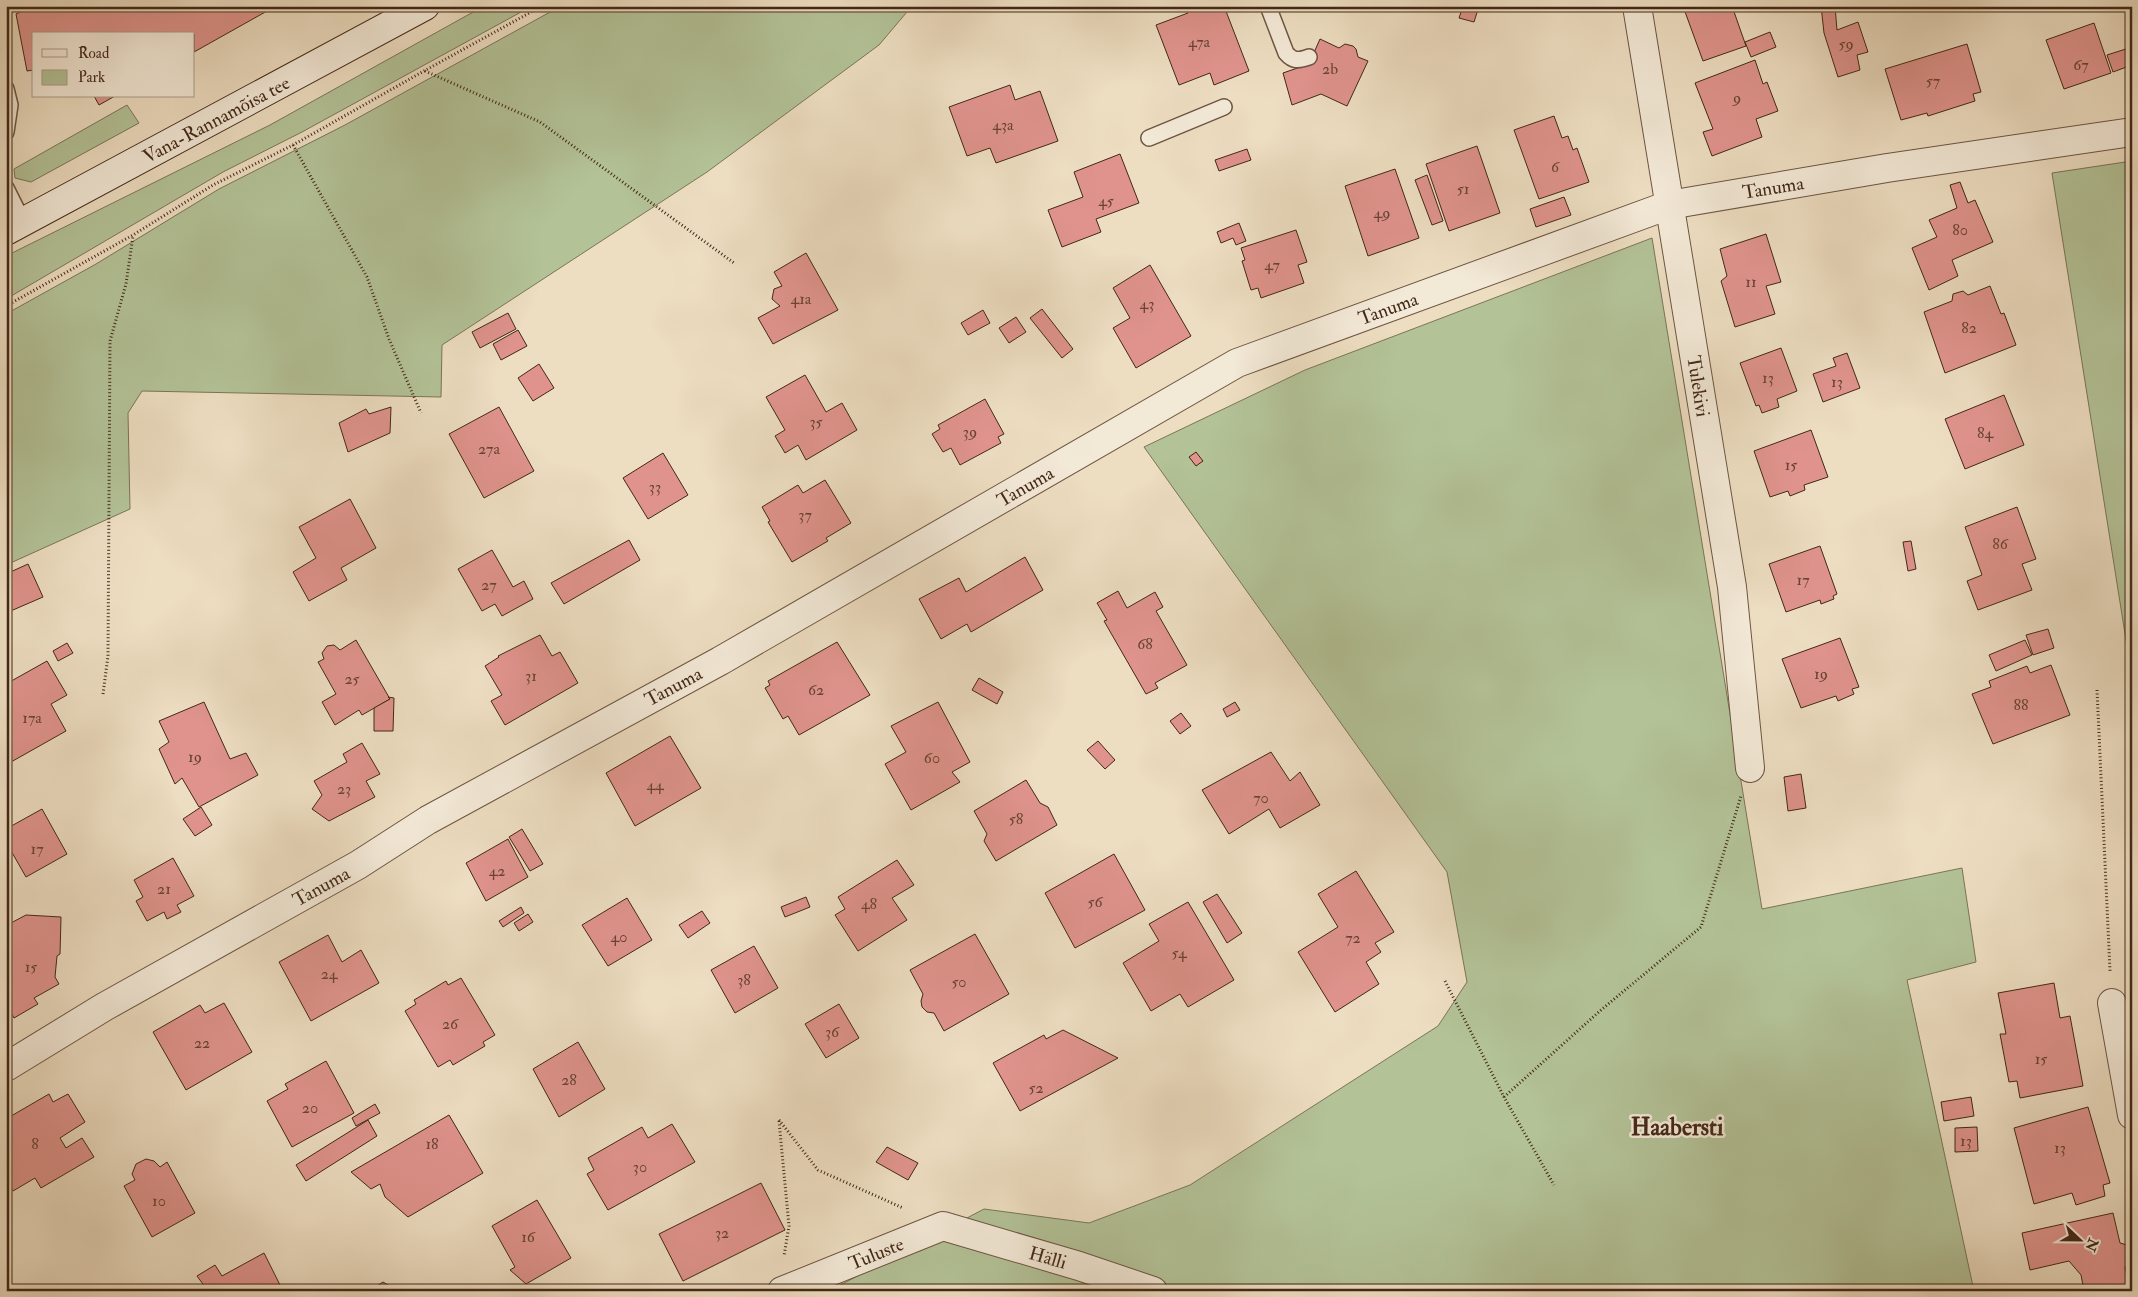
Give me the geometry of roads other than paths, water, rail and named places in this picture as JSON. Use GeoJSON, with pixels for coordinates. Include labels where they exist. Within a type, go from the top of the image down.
{"type":"FeatureCollection","features":[{"type":"Feature","properties":{"kind":"street","name":"Vana-Rannamõisa tee"},"geometry":{"type":"LineString","coordinates":[[14,227],[425,6]]}},
{"type":"Feature","properties":{"kind":"street","name":"Tulekivi"},"geometry":{"type":"LineString","coordinates":[[1637,6],[1732,587],[1750,768]]}},
{"type":"Feature","properties":{"kind":"street","name":"Tanuma"},"geometry":{"type":"LineString","coordinates":[[6,1067],[104,1007],[358,865],[428,820],[720,661],[1236,364],[1669,205],[1897,167],[2132,132]]}},
{"type":"Feature","properties":{"kind":"street"},"geometry":{"type":"LineString","coordinates":[[2112,1003],[2132,1115]]}},
{"type":"Feature","properties":{"kind":"street","name":"Tuluste"},"geometry":{"type":"LineString","coordinates":[[782,1291],[942,1226]]}},
{"type":"Feature","properties":{"kind":"street","name":"Hälli"},"geometry":{"type":"LineString","coordinates":[[942,1226],[1079,1266],[1153,1291]]}},
{"type":"Feature","properties":{"kind":"lane"},"geometry":{"type":"LineString","coordinates":[[1268,6],[1286,53],[1291,59],[1299,61],[1309,57]]}},
{"type":"Feature","properties":{"kind":"lane"},"geometry":{"type":"LineString","coordinates":[[6,89],[10,105],[6,132]]}},
{"type":"Feature","properties":{"kind":"lane"},"geometry":{"type":"LineString","coordinates":[[1149,138],[1224,107]]}},
{"type":"Feature","properties":{"kind":"lane"},"geometry":{"type":"LineString","coordinates":[[6,188],[14,227]]}},
{"type":"Feature","properties":{"kind":"district","name":"Haabersti"},"geometry":{"type":"Point","coordinates":[1677,1127]}}]}
